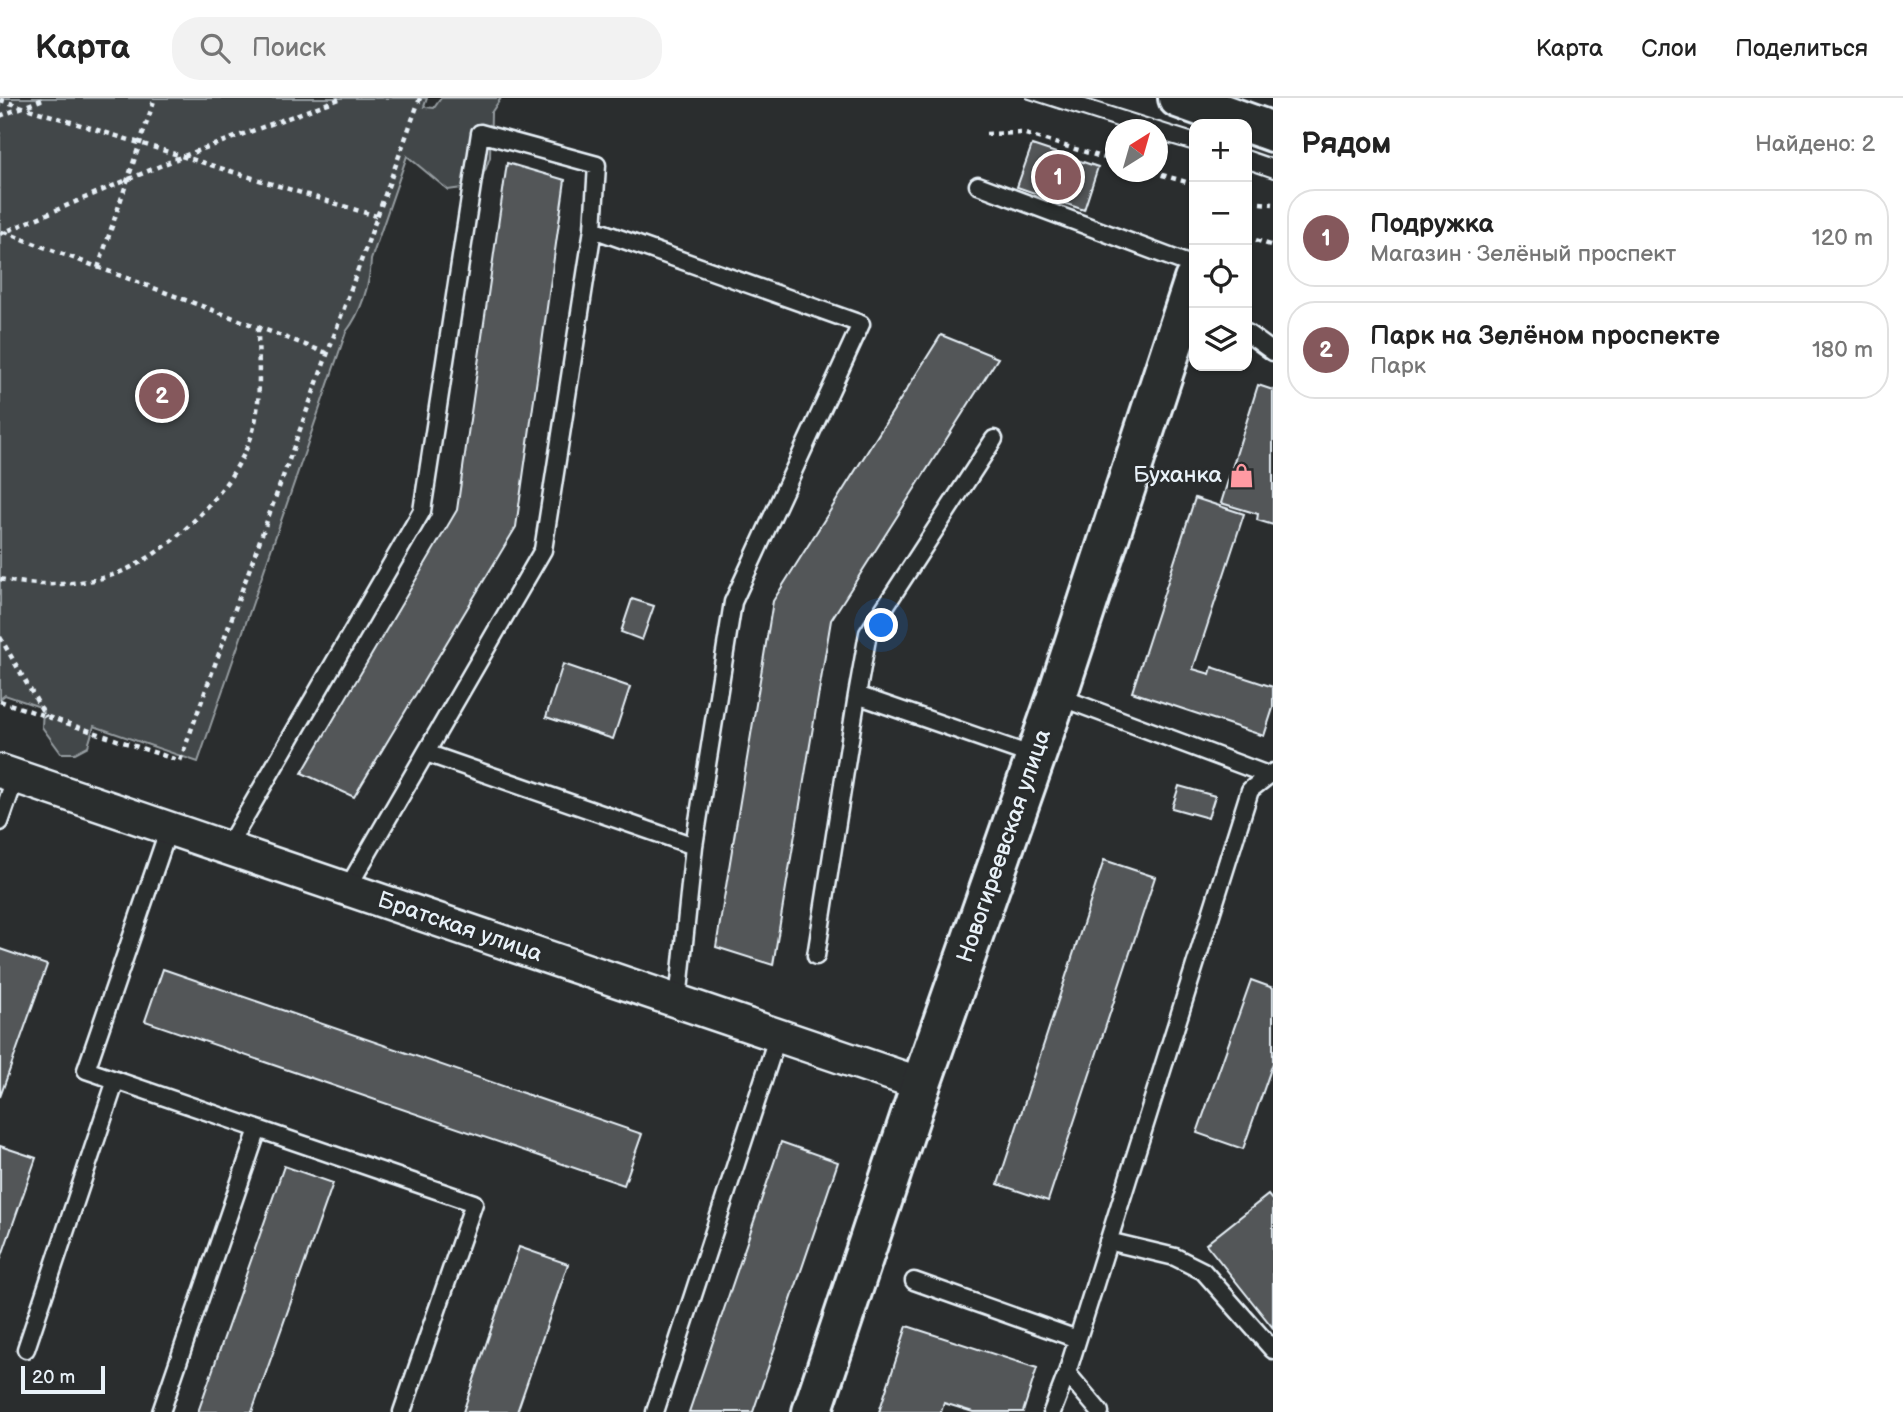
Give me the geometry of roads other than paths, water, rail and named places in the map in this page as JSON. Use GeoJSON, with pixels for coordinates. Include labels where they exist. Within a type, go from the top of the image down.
{"type":"FeatureCollection","features":[{"type":"Feature","properties":{"kind":"street"},"geometry":{"type":"LineString","coordinates":[[1178,98],[1255,119]]}},
{"type":"Feature","properties":{"kind":"street","name":"Новогиреевская улица"},"geometry":{"type":"LineString","coordinates":[[812,1412],[921,1084],[1057,696],[1189,296]]}},
{"type":"Feature","properties":{"kind":"street","name":"Братская улица"},"geometry":{"type":"LineString","coordinates":[[8,774],[921,1084]]}},
{"type":"Feature","properties":{"kind":"lane"},"geometry":{"type":"LineString","coordinates":[[226,848],[422,511],[480,133],[597,165],[593,229],[543,550],[347,889]]}},
{"type":"Feature","properties":{"kind":"lane"},"geometry":{"type":"LineString","coordinates":[[978,185],[1189,282]]}},
{"type":"Feature","properties":{"kind":"lane"},"geometry":{"type":"LineString","coordinates":[[593,229],[861,324],[733,602],[694,846],[678,1001]]}},
{"type":"Feature","properties":{"kind":"lane"},"geometry":{"type":"LineString","coordinates":[[1252,337],[1273,352]]}},
{"type":"Feature","properties":{"kind":"lane"},"geometry":{"type":"LineString","coordinates":[[816,956],[868,633],[993,439]]}},
{"type":"Feature","properties":{"kind":"lane"},"geometry":{"type":"LineString","coordinates":[[857,695],[1036,757]]}},
{"type":"Feature","properties":{"kind":"lane"},"geometry":{"type":"LineString","coordinates":[[1057,696],[1271,774]]}},
{"type":"Feature","properties":{"kind":"lane"},"geometry":{"type":"LineString","coordinates":[[426,753],[694,846]]}},
{"type":"Feature","properties":{"kind":"lane"},"geometry":{"type":"LineString","coordinates":[[0,822],[8,774]]}},
{"type":"Feature","properties":{"kind":"lane"},"geometry":{"type":"LineString","coordinates":[[1052,1412],[1067,1373],[1250,790],[1271,774]]}},
{"type":"Feature","properties":{"kind":"lane"},"geometry":{"type":"LineString","coordinates":[[169,828],[86,1070],[474,1203],[402,1412]]}},
{"type":"Feature","properties":{"kind":"lane"},"geometry":{"type":"LineString","coordinates":[[654,1412],[778,1035]]}},
{"type":"Feature","properties":{"kind":"lane"},"geometry":{"type":"LineString","coordinates":[[26,1349],[116,1080]]}},
{"type":"Feature","properties":{"kind":"lane"},"geometry":{"type":"LineString","coordinates":[[161,1412],[258,1129]]}},
{"type":"Feature","properties":{"kind":"lane"},"geometry":{"type":"LineString","coordinates":[[1108,1241],[1175,1257],[1203,1270],[1273,1350]]}},
{"type":"Feature","properties":{"kind":"lane"},"geometry":{"type":"LineString","coordinates":[[914,1281],[1077,1339]]}},
{"type":"Feature","properties":{"kind":"lane"},"geometry":{"type":"LineString","coordinates":[[1067,1373],[1100,1412]]}},
{"type":"Feature","properties":{"kind":"tram line"},"geometry":{"type":"LineString","coordinates":[[1026,98],[1105,123]]}},
{"type":"Feature","properties":{"kind":"tram line"},"geometry":{"type":"LineString","coordinates":[[1083,98],[1189,131]]}},
{"type":"Feature","properties":{"kind":"tram line"},"geometry":{"type":"LineString","coordinates":[[1168,143],[1189,150]]}},
{"type":"Feature","properties":{"kind":"tram line"},"geometry":{"type":"LineString","coordinates":[[1252,152],[1273,159]]}},
{"type":"Feature","properties":{"kind":"tram line"},"geometry":{"type":"LineString","coordinates":[[1252,171],[1273,178]]}},
{"type":"Feature","properties":{"kind":"place","name":"Подружка"},"geometry":{"type":"Point","coordinates":[1058,177]}},
{"type":"Feature","properties":{"kind":"place","name":"Парк на Зелёном проспекте"},"geometry":{"type":"Point","coordinates":[162,396]}},
{"type":"Feature","properties":{"kind":"place","name":"Буханка"},"geometry":{"type":"Point","coordinates":[1242,475]}}]}
